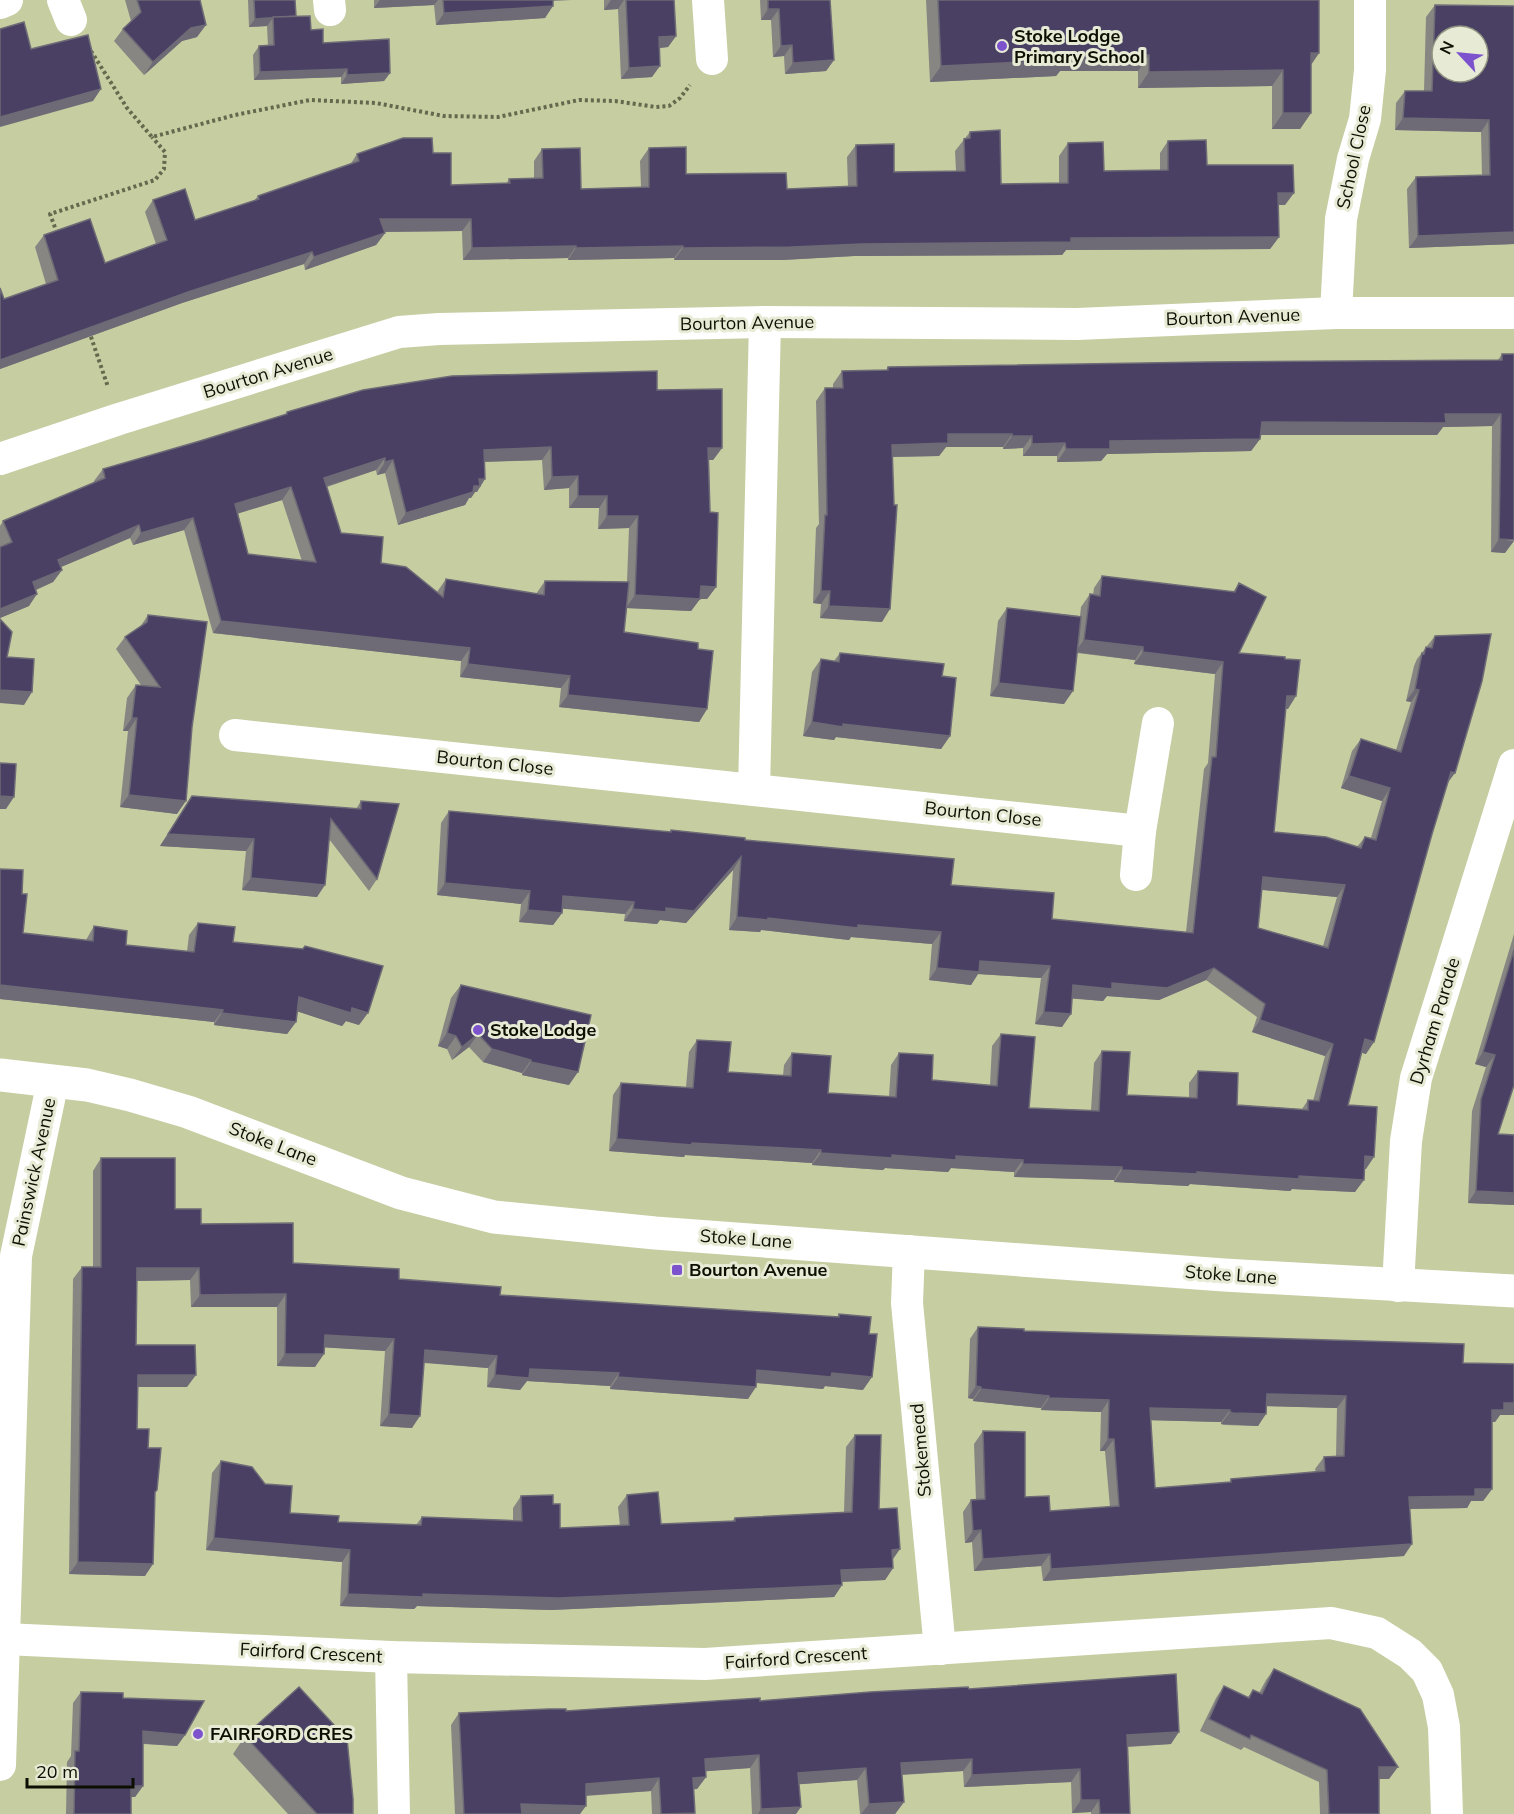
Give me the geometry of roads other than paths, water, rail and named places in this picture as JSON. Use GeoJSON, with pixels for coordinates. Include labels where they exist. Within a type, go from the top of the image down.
{"type":"FeatureCollection","features":[{"type":"Feature","properties":{"kind":"street"},"geometry":{"type":"LineString","coordinates":[[0,3],[7,0]]}},
{"type":"Feature","properties":{"kind":"street"},"geometry":{"type":"LineString","coordinates":[[708,0],[712,59]]}},
{"type":"Feature","properties":{"kind":"street","name":"School Close"},"geometry":{"type":"LineString","coordinates":[[1336,313],[1341,219],[1353,159],[1365,118],[1370,70],[1370,0]]}},
{"type":"Feature","properties":{"kind":"street","name":"Bourton Avenue"},"geometry":{"type":"LineString","coordinates":[[0,459],[119,419],[399,332],[439,329],[765,322],[1077,324],[1336,313],[1514,313]]}},
{"type":"Feature","properties":{"kind":"street"},"geometry":{"type":"LineString","coordinates":[[754,790],[765,322]]}},
{"type":"Feature","properties":{"kind":"street"},"geometry":{"type":"LineString","coordinates":[[1136,875],[1140,831],[1158,723]]}},
{"type":"Feature","properties":{"kind":"street","name":"Bourton Close"},"geometry":{"type":"LineString","coordinates":[[235,735],[1140,831]]}},
{"type":"Feature","properties":{"kind":"street","name":"Dyrham Parade"},"geometry":{"type":"LineString","coordinates":[[1398,1286],[1406,1141],[1416,1078],[1514,765]]}},
{"type":"Feature","properties":{"kind":"street","name":"Stoke Lane"},"geometry":{"type":"LineString","coordinates":[[0,1075],[87,1085],[188,1112],[401,1193],[494,1217],[655,1233],[1305,1281],[1514,1291]]}},
{"type":"Feature","properties":{"kind":"street","name":"Painswick Avenue"},"geometry":{"type":"LineString","coordinates":[[0,1766],[16,1256],[52,1081]]}},
{"type":"Feature","properties":{"kind":"street","name":"Stokemead"},"geometry":{"type":"LineString","coordinates":[[909,1251],[907,1303],[940,1649]]}},
{"type":"Feature","properties":{"kind":"street","name":"Fairford Crescent"},"geometry":{"type":"LineString","coordinates":[[5,1639],[391,1657],[705,1664],[1331,1623],[1377,1633],[1410,1654],[1427,1671],[1438,1695],[1444,1727],[1447,1814]]}},
{"type":"Feature","properties":{"kind":"street"},"geometry":{"type":"LineString","coordinates":[[391,1657],[394,1814]]}},
{"type":"Feature","properties":{"kind":"place","name":"Stoke Lodge Primary School"},"geometry":{"type":"Point","coordinates":[1002,46]}},
{"type":"Feature","properties":{"kind":"place","name":"Stoke Lodge"},"geometry":{"type":"Point","coordinates":[478,1030]}},
{"type":"Feature","properties":{"kind":"place","name":"Bourton Avenue"},"geometry":{"type":"Point","coordinates":[677,1270]}},
{"type":"Feature","properties":{"kind":"place","name":"FAIRFORD CRES"},"geometry":{"type":"Point","coordinates":[198,1734]}}]}
